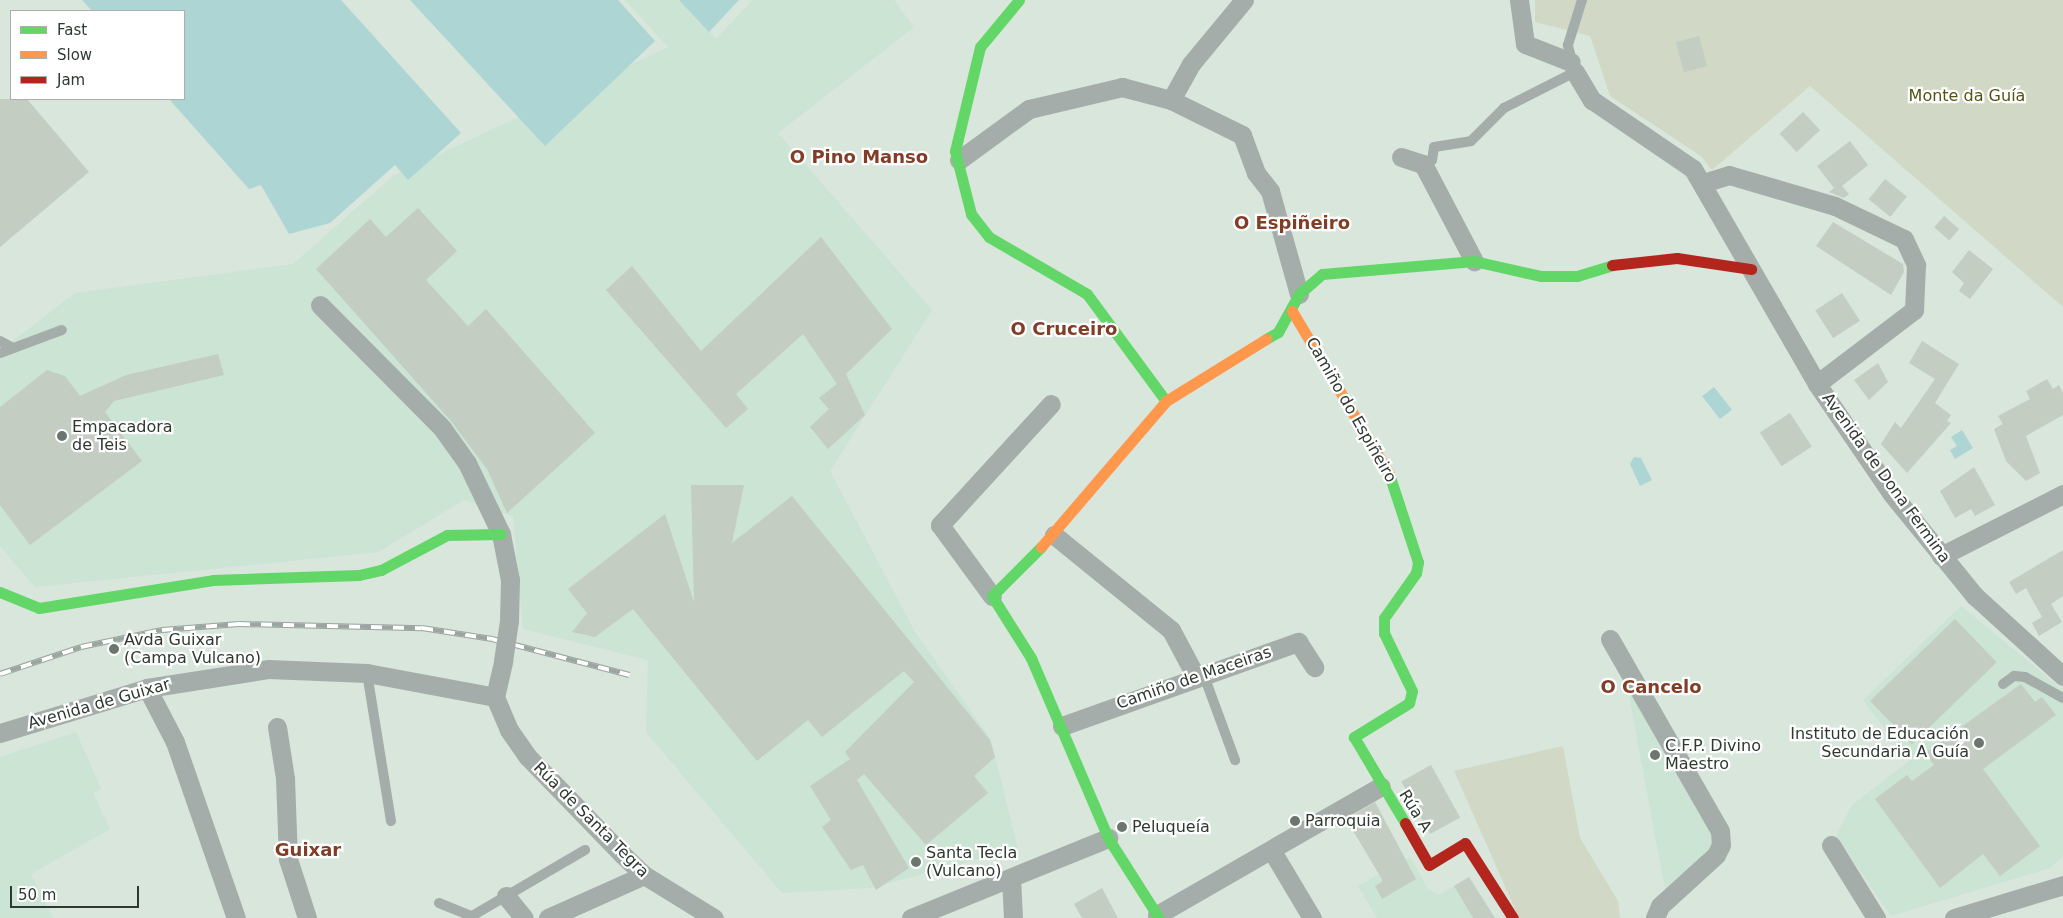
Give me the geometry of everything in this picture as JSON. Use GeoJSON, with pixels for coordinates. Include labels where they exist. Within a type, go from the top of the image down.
{"type":"FeatureCollection","features":[{"type":"Feature","properties":{"kind":"street"},"geometry":{"type":"LineString","coordinates":[[1019,0],[980,47],[955,151],[959,160],[971,214],[989,237],[1086,294],[1166,401]]}},
{"type":"Feature","properties":{"kind":"street"},"geometry":{"type":"LineString","coordinates":[[1171,100],[1191,64],[1244,0]]}},
{"type":"Feature","properties":{"kind":"street"},"geometry":{"type":"LineString","coordinates":[[1519,0],[1525,44],[1573,67]]}},
{"type":"Feature","properties":{"kind":"street","name":"Avenida de Dona Fermina"},"geometry":{"type":"LineString","coordinates":[[1573,67],[1592,100],[1675,152],[1702,183],[1817,384],[1941,556],[1975,596],[2063,676]]}},
{"type":"Feature","properties":{"kind":"street"},"geometry":{"type":"LineString","coordinates":[[959,160],[1029,109],[1122,87],[1171,100],[1242,135],[1256,174],[1270,191],[1296,302]]}},
{"type":"Feature","properties":{"kind":"street"},"geometry":{"type":"LineString","coordinates":[[1402,157],[1423,164],[1474,261]]}},
{"type":"Feature","properties":{"kind":"street","name":"Avenida de Dona Fermina"},"geometry":{"type":"LineString","coordinates":[[1702,183],[1729,175],[1835,206],[1904,239],[1916,265],[1914,310],[1817,384]]}},
{"type":"Feature","properties":{"kind":"street"},"geometry":{"type":"LineString","coordinates":[[992,596],[1054,535],[1166,401],[1278,332],[1296,302],[1322,274],[1474,261],[1541,276],[1577,276],[1614,265],[1677,258],[1751,269]]}},
{"type":"Feature","properties":{"kind":"street","name":"Camiño do Espiñeiro"},"geometry":{"type":"LineString","coordinates":[[1296,302],[1394,482],[1418,562],[1416,573],[1384,618],[1384,633],[1412,691],[1409,703],[1354,737]]}},
{"type":"Feature","properties":{"kind":"street"},"geometry":{"type":"LineString","coordinates":[[320,305],[442,428],[485,494],[501,534],[510,580],[510,621],[495,697]]}},
{"type":"Feature","properties":{"kind":"street"},"geometry":{"type":"LineString","coordinates":[[1051,404],[940,525],[992,596],[1031,658],[1062,726],[1108,838],[1158,916],[1381,786]]}},
{"type":"Feature","properties":{"kind":"street"},"geometry":{"type":"LineString","coordinates":[[1941,556],[2063,494]]}},
{"type":"Feature","properties":{"kind":"street"},"geometry":{"type":"LineString","coordinates":[[0,592],[23,605],[39,608],[212,580],[358,575],[381,570],[447,534],[501,534]]}},
{"type":"Feature","properties":{"kind":"street"},"geometry":{"type":"LineString","coordinates":[[1054,535],[1171,630],[1199,674]]}},
{"type":"Feature","properties":{"kind":"street"},"geometry":{"type":"LineString","coordinates":[[1610,639],[1720,831],[1721,845],[1716,855],[1660,906],[1655,918]]}},
{"type":"Feature","properties":{"kind":"street","name":"Camiño de Maceiras"},"geometry":{"type":"LineString","coordinates":[[1062,726],[1199,674],[1298,642],[1314,667]]}},
{"type":"Feature","properties":{"kind":"street","name":"Avenida de Guixar"},"geometry":{"type":"LineString","coordinates":[[0,733],[146,688],[268,669],[367,673],[495,697]]}},
{"type":"Feature","properties":{"kind":"street"},"geometry":{"type":"LineString","coordinates":[[146,688],[175,742],[236,918]]}},
{"type":"Feature","properties":{"kind":"street","name":"Rúa de Santa Tegra"},"geometry":{"type":"LineString","coordinates":[[495,697],[508,730],[527,756],[644,875],[714,918]]}},
{"type":"Feature","properties":{"kind":"street"},"geometry":{"type":"LineString","coordinates":[[277,728],[285,778],[288,859],[307,918]]}},
{"type":"Feature","properties":{"kind":"street","name":"Rúa A"},"geometry":{"type":"LineString","coordinates":[[1354,737],[1429,865],[1465,843],[1513,918]]}},
{"type":"Feature","properties":{"kind":"street"},"geometry":{"type":"LineString","coordinates":[[912,918],[1108,838]]}},
{"type":"Feature","properties":{"kind":"street"},"geometry":{"type":"LineString","coordinates":[[1831,845],[1876,918]]}},
{"type":"Feature","properties":{"kind":"street"},"geometry":{"type":"LineString","coordinates":[[1272,851],[1312,918]]}},
{"type":"Feature","properties":{"kind":"street"},"geometry":{"type":"LineString","coordinates":[[548,918],[644,875]]}},
{"type":"Feature","properties":{"kind":"street"},"geometry":{"type":"LineString","coordinates":[[1012,878],[1013,918]]}},
{"type":"Feature","properties":{"kind":"street"},"geometry":{"type":"LineString","coordinates":[[1954,918],[2063,885]]}},
{"type":"Feature","properties":{"kind":"street"},"geometry":{"type":"LineString","coordinates":[[506,896],[524,918]]}},
{"type":"Feature","properties":{"kind":"lane","name":"Avenida de Dona Fermina"},"geometry":{"type":"LineString","coordinates":[[1573,67],[1568,45],[1582,0]]}},
{"type":"Feature","properties":{"kind":"lane"},"geometry":{"type":"LineString","coordinates":[[1423,164],[1432,160],[1434,147],[1471,142],[1504,108],[1573,67]]}},
{"type":"Feature","properties":{"kind":"lane"},"geometry":{"type":"LineString","coordinates":[[0,353],[62,330]]}},
{"type":"Feature","properties":{"kind":"lane"},"geometry":{"type":"LineString","coordinates":[[0,341],[13,348]]}},
{"type":"Feature","properties":{"kind":"lane"},"geometry":{"type":"LineString","coordinates":[[367,673],[391,821]]}},
{"type":"Feature","properties":{"kind":"lane"},"geometry":{"type":"LineString","coordinates":[[1199,674],[1235,760]]}},
{"type":"Feature","properties":{"kind":"lane"},"geometry":{"type":"LineString","coordinates":[[2003,684],[2014,676],[2025,677],[2063,698]]}},
{"type":"Feature","properties":{"kind":"lane"},"geometry":{"type":"LineString","coordinates":[[439,903],[472,916],[585,850]]}},
{"type":"Feature","properties":{"kind":"shaded area"},"geometry":{"type":"Polygon","coordinates":[[[625,0],[679,0],[716,39],[753,0],[894,0],[914,27],[778,133],[932,310],[830,471],[915,632],[991,740],[1018,849],[870,888],[782,893],[646,732],[648,660],[523,629],[513,516],[464,500],[378,552],[35,587],[0,546],[0,351],[75,293],[293,264],[393,176],[668,47],[625,0]]]}},
{"type":"Feature","properties":{"kind":"shaded area","name":"Instituto de Educación Secundaria A Guía"},"geometry":{"type":"Polygon","coordinates":[[[1961,606],[2063,690],[2063,856],[2050,868],[1891,916],[1836,836],[1852,805],[1909,761],[1863,700],[1961,606]]]}},
{"type":"Feature","properties":{"kind":"shaded area","name":"C.F.P. Divino Maestro"},"geometry":{"type":"Polygon","coordinates":[[[1634,694],[1715,838],[1714,846],[1665,889],[1629,695],[1634,694]]]}},
{"type":"Feature","properties":{"kind":"shaded area"},"geometry":{"type":"Polygon","coordinates":[[[76,732],[101,789],[93,793],[110,829],[31,874],[53,918],[0,918],[0,757],[76,732]]]}},
{"type":"Feature","properties":{"kind":"shaded area"},"geometry":{"type":"Polygon","coordinates":[[[1410,857],[1428,889],[1439,895],[1454,886],[1473,918],[1377,918],[1358,886],[1410,857]]]}},
{"type":"Feature","properties":{"kind":"green space","name":"Monte da Guía"},"geometry":{"type":"Polygon","coordinates":[[[1535,0],[2063,0],[2063,307],[1810,86],[1712,170],[1701,156],[1610,96],[1590,36],[1535,22],[1535,0]]]}},
{"type":"Feature","properties":{"kind":"green space"},"geometry":{"type":"Polygon","coordinates":[[[1563,746],[1580,838],[1618,901],[1620,918],[1519,918],[1454,771],[1563,746]]]}},
{"type":"Feature","properties":{"kind":"water"},"geometry":{"type":"Polygon","coordinates":[[[82,0],[341,0],[461,133],[408,180],[395,165],[330,223],[289,234],[261,185],[249,189],[170,100],[185,100],[185,10],[91,10],[82,0]]]}},
{"type":"Feature","properties":{"kind":"water"},"geometry":{"type":"Polygon","coordinates":[[[410,0],[618,0],[655,41],[545,146],[410,0]]]}},
{"type":"Feature","properties":{"kind":"water"},"geometry":{"type":"Polygon","coordinates":[[[679,0],[739,0],[709,32],[679,0]]]}},
{"type":"Feature","properties":{"kind":"water"},"geometry":{"type":"Polygon","coordinates":[[[1714,387],[1732,410],[1720,419],[1702,396],[1714,387]]]}},
{"type":"Feature","properties":{"kind":"water"},"geometry":{"type":"Polygon","coordinates":[[[1962,430],[1973,448],[1955,459],[1950,450],[1957,446],[1951,437],[1962,430]]]}},
{"type":"Feature","properties":{"kind":"water"},"geometry":{"type":"Polygon","coordinates":[[[1634,457],[1641,458],[1652,480],[1640,486],[1630,464],[1634,457]]]}},
{"type":"Feature","properties":{"kind":"building"},"geometry":{"type":"Polygon","coordinates":[[[1699,36],[1707,66],[1684,72],[1676,42],[1699,36]]]}},
{"type":"Feature","properties":{"kind":"building"},"geometry":{"type":"Polygon","coordinates":[[[0,99],[28,100],[89,172],[0,247],[0,99]]]}},
{"type":"Feature","properties":{"kind":"building"},"geometry":{"type":"Polygon","coordinates":[[[1803,112],[1820,130],[1797,152],[1780,134],[1803,112]]]}},
{"type":"Feature","properties":{"kind":"building"},"geometry":{"type":"Polygon","coordinates":[[[1850,141],[1868,165],[1842,186],[1849,194],[1844,198],[1829,192],[1834,188],[1817,166],[1850,141]]]}},
{"type":"Feature","properties":{"kind":"building"},"geometry":{"type":"Polygon","coordinates":[[[1885,179],[1907,197],[1890,217],[1869,199],[1885,179]]]}},
{"type":"Feature","properties":{"kind":"building"},"geometry":{"type":"Polygon","coordinates":[[[418,208],[457,251],[426,280],[468,326],[486,309],[595,433],[507,513],[487,469],[451,421],[316,269],[370,219],[386,237],[418,208]]]}},
{"type":"Feature","properties":{"kind":"building"},"geometry":{"type":"Polygon","coordinates":[[[1944,216],[1959,229],[1949,240],[1934,227],[1944,216]]]}},
{"type":"Feature","properties":{"kind":"building"},"geometry":{"type":"Polygon","coordinates":[[[1833,222],[1903,264],[1904,272],[1891,295],[1816,246],[1833,222]]]}},
{"type":"Feature","properties":{"kind":"building"},"geometry":{"type":"Polygon","coordinates":[[[821,237],[892,329],[846,374],[865,415],[828,449],[810,427],[829,409],[819,398],[837,384],[803,334],[736,394],[748,409],[726,428],[606,290],[632,266],[701,351],[821,237]]]}},
{"type":"Feature","properties":{"kind":"building"},"geometry":{"type":"Polygon","coordinates":[[[1969,250],[1993,269],[1970,299],[1959,291],[1964,283],[1952,272],[1969,250]]]}},
{"type":"Feature","properties":{"kind":"building"},"geometry":{"type":"Polygon","coordinates":[[[1842,293],[1860,321],[1833,338],[1815,310],[1842,293]]]}},
{"type":"Feature","properties":{"kind":"building"},"geometry":{"type":"Polygon","coordinates":[[[1922,341],[1959,364],[1935,403],[1951,415],[1947,421],[1951,423],[1907,473],[1881,444],[1895,422],[1901,428],[1935,379],[1909,363],[1922,341]]]}},
{"type":"Feature","properties":{"kind":"building","name":"Empacadora de Teis"},"geometry":{"type":"Polygon","coordinates":[[[218,354],[224,375],[114,401],[105,412],[142,461],[30,545],[0,505],[0,407],[47,370],[65,376],[80,396],[126,375],[218,354]]]}},
{"type":"Feature","properties":{"kind":"building"},"geometry":{"type":"Polygon","coordinates":[[[1878,363],[1888,382],[1869,400],[1854,380],[1878,363]]]}},
{"type":"Feature","properties":{"kind":"building"},"geometry":{"type":"Polygon","coordinates":[[[2047,379],[2053,389],[2059,385],[2063,393],[2063,415],[2026,436],[2040,473],[2026,481],[2006,461],[1994,429],[2003,424],[1998,416],[2030,399],[2026,391],[2047,379]]]}},
{"type":"Feature","properties":{"kind":"building"},"geometry":{"type":"Polygon","coordinates":[[[1790,413],[1812,447],[1782,466],[1760,433],[1790,413]]]}},
{"type":"Feature","properties":{"kind":"building"},"geometry":{"type":"Polygon","coordinates":[[[1974,467],[1995,505],[1975,516],[1971,509],[1955,518],[1940,491],[1974,467]]]}},
{"type":"Feature","properties":{"kind":"building"},"geometry":{"type":"Polygon","coordinates":[[[691,485],[744,485],[732,543],[792,496],[990,740],[995,757],[974,776],[988,793],[926,845],[864,774],[857,780],[909,868],[876,890],[863,865],[851,870],[822,827],[831,820],[810,786],[850,759],[845,752],[914,682],[904,671],[822,737],[808,720],[757,761],[633,609],[595,637],[572,632],[587,613],[568,589],[665,514],[694,602],[691,485]]]}},
{"type":"Feature","properties":{"kind":"building"},"geometry":{"type":"Polygon","coordinates":[[[2063,550],[2063,596],[2051,604],[2062,622],[2039,636],[2032,623],[2042,617],[2026,588],[2016,594],[2009,582],[2063,550]]]}},
{"type":"Feature","properties":{"kind":"building"},"geometry":{"type":"Polygon","coordinates":[[[1955,619],[1997,662],[1912,744],[1870,701],[1955,619]]]}},
{"type":"Feature","properties":{"kind":"building"},"geometry":{"type":"Polygon","coordinates":[[[2021,684],[2035,702],[2042,697],[2056,715],[1983,769],[2040,846],[2000,876],[1983,854],[1940,888],[1875,799],[1907,775],[1912,781],[1934,765],[1925,753],[2021,684]]]}},
{"type":"Feature","properties":{"kind":"building"},"geometry":{"type":"Polygon","coordinates":[[[1431,765],[1460,817],[1430,834],[1401,781],[1431,765]]]}},
{"type":"Feature","properties":{"kind":"building"},"geometry":{"type":"Polygon","coordinates":[[[1375,802],[1416,879],[1382,899],[1375,886],[1383,881],[1346,819],[1375,802]]]}},
{"type":"Feature","properties":{"kind":"building"},"geometry":{"type":"Polygon","coordinates":[[[1469,877],[1495,918],[1473,918],[1454,886],[1469,877]]]}},
{"type":"Feature","properties":{"kind":"building"},"geometry":{"type":"Polygon","coordinates":[[[1102,888],[1118,918],[1082,918],[1074,904],[1102,888]]]}},
{"type":"Feature","properties":{"kind":"railway"},"geometry":{"type":"LineString","coordinates":[[0,674],[81,647],[162,630],[239,624],[422,628],[492,639],[629,675]]}},
{"type":"Feature","properties":{"kind":"traffic: fast"},"geometry":{"type":"LineString","coordinates":[[1019,0],[980,47],[955,151],[971,214],[989,237],[1087,294],[1166,401]]}},
{"type":"Feature","properties":{"kind":"traffic: fast"},"geometry":{"type":"LineString","coordinates":[[1266,339],[1278,332],[1299,294],[1322,274],[1474,261],[1541,276],[1577,276],[1612,265]]}},
{"type":"Feature","properties":{"kind":"traffic: fast"},"geometry":{"type":"LineString","coordinates":[[1389,474],[1418,562],[1416,573],[1384,618],[1384,633],[1412,691],[1409,703],[1354,737],[1405,823]]}},
{"type":"Feature","properties":{"kind":"traffic: fast"},"geometry":{"type":"LineString","coordinates":[[0,592],[39,608],[213,580],[359,575],[381,570],[447,535],[501,534]]}},
{"type":"Feature","properties":{"kind":"traffic: fast"},"geometry":{"type":"LineString","coordinates":[[1041,547],[992,596],[1031,658],[1108,838],[1159,918]]}},
{"type":"Feature","properties":{"kind":"traffic: slow"},"geometry":{"type":"LineString","coordinates":[[1292,311],[1389,474]]}},
{"type":"Feature","properties":{"kind":"traffic: slow"},"geometry":{"type":"LineString","coordinates":[[1041,547],[1166,401],[1266,339]]}},
{"type":"Feature","properties":{"kind":"traffic: jam"},"geometry":{"type":"LineString","coordinates":[[1612,265],[1677,258],[1751,269]]}},
{"type":"Feature","properties":{"kind":"traffic: jam"},"geometry":{"type":"LineString","coordinates":[[1405,823],[1429,865],[1465,843],[1513,918]]}},
{"type":"Feature","properties":{"kind":"place","name":"Empacadora de Teis"},"geometry":{"type":"Point","coordinates":[62,436]}},
{"type":"Feature","properties":{"kind":"place","name":"Avda Guixar (Campa Vulcano)"},"geometry":{"type":"Point","coordinates":[114,649]}},
{"type":"Feature","properties":{"kind":"place","name":"Instituto de Educación Secundaria A Guía"},"geometry":{"type":"Point","coordinates":[1979,743]}},
{"type":"Feature","properties":{"kind":"place","name":"C.F.P. Divino Maestro"},"geometry":{"type":"Point","coordinates":[1655,755]}},
{"type":"Feature","properties":{"kind":"place","name":"Parroquia"},"geometry":{"type":"Point","coordinates":[1295,821]}},
{"type":"Feature","properties":{"kind":"place","name":"Peluqueía"},"geometry":{"type":"Point","coordinates":[1122,827]}},
{"type":"Feature","properties":{"kind":"place","name":"Santa Tecla (Vulcano)"},"geometry":{"type":"Point","coordinates":[916,862]}},
{"type":"Feature","properties":{"kind":"district","name":"O Pino Manso"},"geometry":{"type":"Point","coordinates":[859,157]}},
{"type":"Feature","properties":{"kind":"district","name":"O Espiñeiro"},"geometry":{"type":"Point","coordinates":[1292,223]}},
{"type":"Feature","properties":{"kind":"district","name":"O Cruceiro"},"geometry":{"type":"Point","coordinates":[1064,329]}},
{"type":"Feature","properties":{"kind":"district","name":"O Cancelo"},"geometry":{"type":"Point","coordinates":[1651,687]}},
{"type":"Feature","properties":{"kind":"district","name":"Guixar"},"geometry":{"type":"Point","coordinates":[308,850]}}]}
